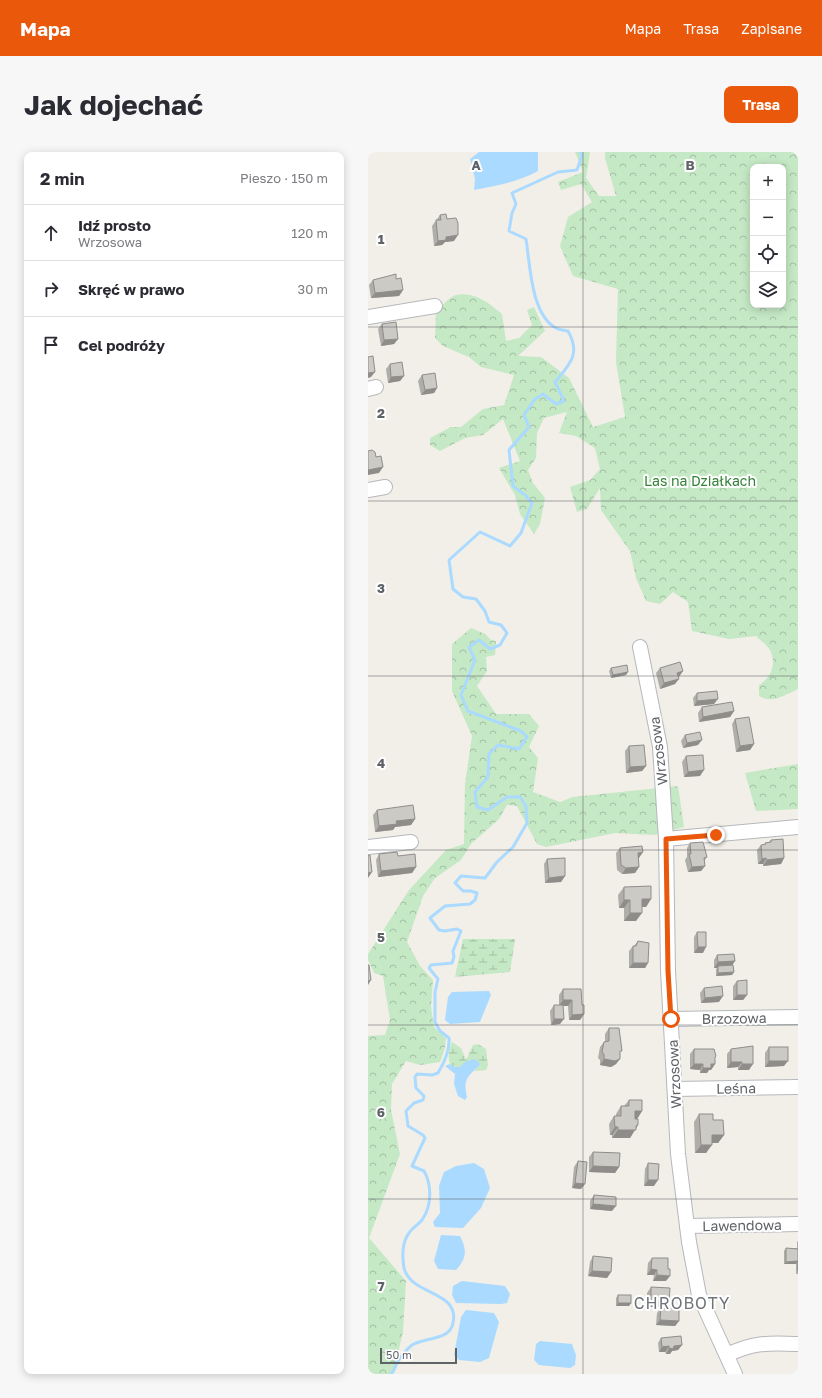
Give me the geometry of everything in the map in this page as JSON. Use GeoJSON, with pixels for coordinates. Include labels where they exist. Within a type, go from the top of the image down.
{"type":"FeatureCollection","features":[{"type":"Feature","properties":{"kind":"street"},"geometry":{"type":"LineString","coordinates":[[368,317],[435,306]]}},
{"type":"Feature","properties":{"kind":"street"},"geometry":{"type":"LineString","coordinates":[[368,490],[385,487]]}},
{"type":"Feature","properties":{"kind":"street","name":"Wrzosowa"},"geometry":{"type":"LineString","coordinates":[[640,647],[660,747],[666,839],[668,971],[678,1154],[687,1226],[695,1281],[699,1295],[735,1374]]}},
{"type":"Feature","properties":{"kind":"street"},"geometry":{"type":"LineString","coordinates":[[666,839],[798,827]]}},
{"type":"Feature","properties":{"kind":"street"},"geometry":{"type":"LineString","coordinates":[[368,847],[411,842]]}},
{"type":"Feature","properties":{"kind":"street","name":"Brzozowa"},"geometry":{"type":"LineString","coordinates":[[671,1019],[798,1016]]}},
{"type":"Feature","properties":{"kind":"street","name":"Leśna"},"geometry":{"type":"LineString","coordinates":[[675,1089],[798,1087]]}},
{"type":"Feature","properties":{"kind":"street","name":"Lawendowa"},"geometry":{"type":"LineString","coordinates":[[687,1226],[798,1224]]}},
{"type":"Feature","properties":{"kind":"street"},"geometry":{"type":"LineString","coordinates":[[727,1355],[744,1346],[760,1343],[798,1344]]}},
{"type":"Feature","properties":{"kind":"green space","name":"Las na Działkach"},"geometry":{"type":"Polygon","coordinates":[[[575,152],[590,152],[586,178],[599,196],[616,196],[605,158],[605,152],[798,152],[798,689],[783,696],[769,699],[759,696],[759,685],[770,675],[773,660],[769,648],[756,636],[729,639],[692,631],[688,602],[673,592],[660,604],[646,601],[636,578],[630,551],[601,510],[600,488],[587,509],[577,512],[570,487],[590,480],[600,469],[595,448],[576,436],[559,433],[567,412],[544,418],[537,433],[536,458],[528,470],[533,483],[545,498],[540,524],[534,534],[520,514],[515,495],[499,468],[520,461],[503,419],[483,435],[465,438],[440,451],[430,445],[430,438],[451,427],[461,427],[483,409],[504,405],[514,375],[481,367],[469,357],[443,346],[435,338],[436,312],[448,300],[456,295],[463,294],[475,296],[502,314],[506,341],[519,338],[532,325],[527,310],[534,307],[545,331],[518,356],[541,357],[569,378],[593,427],[625,417],[616,362],[618,289],[573,276],[560,246],[568,217],[592,202],[581,184],[561,190],[558,182],[583,172],[575,152]]]}},
{"type":"Feature","properties":{"kind":"green space"},"geometry":{"type":"Polygon","coordinates":[[[471,628],[485,634],[491,640],[496,641],[495,655],[486,657],[487,671],[477,686],[496,714],[529,714],[539,726],[529,747],[538,758],[533,792],[560,802],[573,797],[678,786],[684,827],[654,835],[615,833],[546,847],[537,844],[517,806],[507,805],[499,819],[471,844],[461,860],[435,878],[423,896],[407,942],[420,966],[433,980],[431,1007],[434,1027],[446,1038],[445,1048],[440,1062],[420,1065],[406,1061],[392,1084],[391,1110],[400,1154],[369,1238],[406,1281],[403,1332],[393,1374],[368,1374],[368,1036],[385,1035],[390,1020],[383,976],[374,973],[368,960],[368,954],[409,890],[446,850],[464,844],[465,784],[472,736],[452,691],[452,644],[471,628]]]}},
{"type":"Feature","properties":{"kind":"green space"},"geometry":{"type":"Polygon","coordinates":[[[798,764],[798,809],[756,811],[745,773],[798,764]]]}},
{"type":"Feature","properties":{"kind":"green space"},"geometry":{"type":"Polygon","coordinates":[[[463,939],[515,939],[510,972],[455,977],[463,939]]]}},
{"type":"Feature","properties":{"kind":"green space"},"geometry":{"type":"Polygon","coordinates":[[[452,1042],[461,1048],[466,1060],[473,1045],[478,1044],[486,1049],[488,1065],[486,1070],[474,1071],[480,1065],[460,1067],[451,1066],[449,1054],[452,1042]]]}},
{"type":"Feature","properties":{"kind":"water"},"geometry":{"type":"Polygon","coordinates":[[[479,152],[538,152],[538,171],[515,181],[474,190],[475,179],[470,159],[479,152]]]}},
{"type":"Feature","properties":{"kind":"water"},"geometry":{"type":"Polygon","coordinates":[[[489,991],[491,995],[480,1022],[450,1024],[445,1020],[448,997],[452,992],[489,991]]]}},
{"type":"Feature","properties":{"kind":"water"},"geometry":{"type":"Polygon","coordinates":[[[473,1059],[478,1061],[480,1065],[467,1079],[467,1097],[465,1100],[458,1096],[454,1084],[455,1074],[445,1066],[450,1064],[454,1067],[460,1067],[465,1062],[473,1059]]]}},
{"type":"Feature","properties":{"kind":"water"},"geometry":{"type":"Polygon","coordinates":[[[474,1163],[484,1169],[490,1188],[481,1208],[463,1228],[435,1227],[433,1222],[440,1213],[439,1186],[444,1172],[456,1166],[474,1163]]]}},
{"type":"Feature","properties":{"kind":"water"},"geometry":{"type":"Polygon","coordinates":[[[441,1235],[460,1236],[465,1254],[460,1266],[456,1270],[438,1269],[434,1261],[441,1235]]]}},
{"type":"Feature","properties":{"kind":"water"},"geometry":{"type":"Polygon","coordinates":[[[462,1281],[505,1286],[510,1294],[507,1303],[456,1303],[452,1295],[453,1286],[462,1281]]]}},
{"type":"Feature","properties":{"kind":"water"},"geometry":{"type":"Polygon","coordinates":[[[466,1310],[494,1313],[499,1322],[489,1358],[480,1362],[459,1360],[454,1355],[461,1317],[466,1310]]]}},
{"type":"Feature","properties":{"kind":"water"},"geometry":{"type":"Polygon","coordinates":[[[540,1341],[572,1344],[576,1355],[575,1365],[570,1368],[539,1365],[534,1360],[536,1344],[540,1341]]]}},
{"type":"Feature","properties":{"kind":"building"},"geometry":{"type":"Polygon","coordinates":[[[446,214],[447,219],[456,218],[458,223],[458,235],[446,237],[446,240],[438,241],[436,220],[441,220],[440,215],[446,214]]]}},
{"type":"Feature","properties":{"kind":"building"},"geometry":{"type":"Polygon","coordinates":[[[396,274],[396,279],[401,278],[403,290],[375,293],[373,280],[396,274]]]}},
{"type":"Feature","properties":{"kind":"building"},"geometry":{"type":"Polygon","coordinates":[[[396,322],[398,339],[384,340],[382,324],[396,322]]]}},
{"type":"Feature","properties":{"kind":"building"},"geometry":{"type":"Polygon","coordinates":[[[373,356],[375,372],[368,373],[368,357],[373,356]]]}},
{"type":"Feature","properties":{"kind":"building"},"geometry":{"type":"Polygon","coordinates":[[[402,362],[404,376],[391,377],[390,364],[402,362]]]}},
{"type":"Feature","properties":{"kind":"building"},"geometry":{"type":"Polygon","coordinates":[[[435,373],[437,388],[425,390],[422,375],[435,373]]]}},
{"type":"Feature","properties":{"kind":"building"},"geometry":{"type":"Polygon","coordinates":[[[372,450],[375,452],[376,457],[381,456],[383,467],[368,470],[368,451],[372,450]]]}},
{"type":"Feature","properties":{"kind":"building"},"geometry":{"type":"Polygon","coordinates":[[[680,662],[683,671],[677,673],[679,679],[664,683],[660,668],[680,662]]]}},
{"type":"Feature","properties":{"kind":"building"},"geometry":{"type":"Polygon","coordinates":[[[627,665],[628,672],[613,675],[611,668],[627,665]]]}},
{"type":"Feature","properties":{"kind":"building"},"geometry":{"type":"Polygon","coordinates":[[[717,691],[718,699],[697,701],[697,693],[717,691]]]}},
{"type":"Feature","properties":{"kind":"building"},"geometry":{"type":"Polygon","coordinates":[[[732,702],[734,711],[703,717],[702,707],[732,702]]]}},
{"type":"Feature","properties":{"kind":"building"},"geometry":{"type":"Polygon","coordinates":[[[749,717],[754,744],[740,746],[735,719],[749,717]]]}},
{"type":"Feature","properties":{"kind":"building"},"geometry":{"type":"Polygon","coordinates":[[[700,732],[702,740],[687,743],[685,735],[700,732]]]}},
{"type":"Feature","properties":{"kind":"building"},"geometry":{"type":"Polygon","coordinates":[[[644,745],[646,766],[630,767],[629,746],[644,745]]]}},
{"type":"Feature","properties":{"kind":"building"},"geometry":{"type":"Polygon","coordinates":[[[703,755],[704,770],[688,772],[686,756],[703,755]]]}},
{"type":"Feature","properties":{"kind":"building"},"geometry":{"type":"Polygon","coordinates":[[[413,805],[415,819],[396,821],[397,824],[379,826],[377,810],[413,805]]]}},
{"type":"Feature","properties":{"kind":"building"},"geometry":{"type":"Polygon","coordinates":[[[783,839],[784,858],[767,860],[766,858],[762,859],[761,845],[771,842],[771,840],[783,839]]]}},
{"type":"Feature","properties":{"kind":"building"},"geometry":{"type":"Polygon","coordinates":[[[703,842],[707,857],[704,858],[705,866],[692,867],[689,854],[691,854],[690,843],[703,842]]]}},
{"type":"Feature","properties":{"kind":"building"},"geometry":{"type":"Polygon","coordinates":[[[642,846],[643,852],[638,853],[639,867],[626,868],[621,865],[620,848],[642,846]]]}},
{"type":"Feature","properties":{"kind":"building"},"geometry":{"type":"Polygon","coordinates":[[[397,852],[398,856],[415,854],[416,867],[381,871],[379,854],[397,852]]]}},
{"type":"Feature","properties":{"kind":"building"},"geometry":{"type":"Polygon","coordinates":[[[370,855],[372,872],[368,873],[368,856],[370,855]]]}},
{"type":"Feature","properties":{"kind":"building"},"geometry":{"type":"Polygon","coordinates":[[[565,858],[565,876],[549,878],[547,859],[565,858]]]}},
{"type":"Feature","properties":{"kind":"building"},"geometry":{"type":"Polygon","coordinates":[[[651,886],[651,899],[642,899],[642,913],[630,913],[630,900],[624,900],[624,887],[651,886]]]}},
{"type":"Feature","properties":{"kind":"building"},"geometry":{"type":"Polygon","coordinates":[[[697,932],[706,932],[706,947],[698,947],[697,932]]]}},
{"type":"Feature","properties":{"kind":"building"},"geometry":{"type":"Polygon","coordinates":[[[638,941],[649,943],[648,963],[633,963],[633,946],[636,946],[638,941]]]}},
{"type":"Feature","properties":{"kind":"building"},"geometry":{"type":"Polygon","coordinates":[[[734,954],[735,961],[718,962],[717,955],[734,954]]]}},
{"type":"Feature","properties":{"kind":"building"},"geometry":{"type":"Polygon","coordinates":[[[368,965],[371,980],[368,981],[368,965]]]}},
{"type":"Feature","properties":{"kind":"building"},"geometry":{"type":"Polygon","coordinates":[[[733,965],[734,972],[718,973],[718,966],[733,965]]]}},
{"type":"Feature","properties":{"kind":"building"},"geometry":{"type":"Polygon","coordinates":[[[747,980],[747,995],[737,995],[737,981],[747,980]]]}},
{"type":"Feature","properties":{"kind":"building"},"geometry":{"type":"Polygon","coordinates":[[[722,986],[723,996],[705,998],[704,988],[722,986]]]}},
{"type":"Feature","properties":{"kind":"building"},"geometry":{"type":"Polygon","coordinates":[[[563,989],[581,989],[584,1014],[572,1015],[572,1000],[563,1000],[563,989]]]}},
{"type":"Feature","properties":{"kind":"building"},"geometry":{"type":"Polygon","coordinates":[[[554,1005],[563,1005],[564,1019],[554,1019],[554,1005]]]}},
{"type":"Feature","properties":{"kind":"building"},"geometry":{"type":"Polygon","coordinates":[[[609,1028],[619,1028],[622,1051],[620,1051],[620,1059],[615,1061],[604,1059],[604,1054],[602,1052],[604,1042],[609,1041],[609,1028]]]}},
{"type":"Feature","properties":{"kind":"building"},"geometry":{"type":"Polygon","coordinates":[[[753,1046],[753,1064],[731,1062],[731,1049],[753,1046]]]}},
{"type":"Feature","properties":{"kind":"building"},"geometry":{"type":"Polygon","coordinates":[[[769,1047],[788,1047],[788,1061],[769,1061],[769,1047]]]}},
{"type":"Feature","properties":{"kind":"building"},"geometry":{"type":"Polygon","coordinates":[[[694,1049],[714,1049],[716,1056],[715,1064],[711,1064],[711,1068],[703,1068],[703,1064],[694,1064],[694,1049]]]}},
{"type":"Feature","properties":{"kind":"building"},"geometry":{"type":"Polygon","coordinates":[[[629,1100],[642,1100],[642,1111],[635,1111],[635,1119],[638,1119],[638,1125],[636,1126],[636,1130],[618,1130],[618,1127],[615,1127],[614,1116],[621,1116],[621,1106],[629,1106],[629,1100]]]}},
{"type":"Feature","properties":{"kind":"building"},"geometry":{"type":"Polygon","coordinates":[[[699,1114],[713,1114],[713,1120],[723,1120],[724,1135],[712,1135],[712,1145],[701,1145],[699,1114]]]}},
{"type":"Feature","properties":{"kind":"building"},"geometry":{"type":"Polygon","coordinates":[[[593,1152],[620,1153],[619,1167],[593,1166],[593,1152]]]}},
{"type":"Feature","properties":{"kind":"building"},"geometry":{"type":"Polygon","coordinates":[[[578,1161],[587,1162],[585,1184],[575,1183],[578,1161]]]}},
{"type":"Feature","properties":{"kind":"building"},"geometry":{"type":"Polygon","coordinates":[[[648,1163],[659,1164],[658,1180],[648,1180],[648,1163]]]}},
{"type":"Feature","properties":{"kind":"building"},"geometry":{"type":"Polygon","coordinates":[[[594,1195],[616,1197],[616,1206],[593,1204],[594,1195]]]}},
{"type":"Feature","properties":{"kind":"building"},"geometry":{"type":"Polygon","coordinates":[[[786,1248],[798,1249],[798,1261],[786,1262],[786,1248]]]}},
{"type":"Feature","properties":{"kind":"building"},"geometry":{"type":"Polygon","coordinates":[[[593,1256],[612,1258],[611,1272],[592,1271],[593,1256]]]}},
{"type":"Feature","properties":{"kind":"building"},"geometry":{"type":"Polygon","coordinates":[[[652,1258],[668,1258],[668,1269],[670,1269],[670,1276],[657,1275],[657,1270],[651,1269],[652,1258]]]}},
{"type":"Feature","properties":{"kind":"building"},"geometry":{"type":"Polygon","coordinates":[[[651,1287],[670,1288],[669,1302],[651,1301],[651,1287]]]}},
{"type":"Feature","properties":{"kind":"building"},"geometry":{"type":"Polygon","coordinates":[[[618,1295],[631,1295],[631,1303],[618,1303],[618,1295]]]}},
{"type":"Feature","properties":{"kind":"building"},"geometry":{"type":"Polygon","coordinates":[[[661,1308],[679,1309],[679,1321],[660,1320],[661,1308]]]}},
{"type":"Feature","properties":{"kind":"building"},"geometry":{"type":"Polygon","coordinates":[[[681,1336],[682,1345],[674,1346],[673,1349],[669,1348],[669,1346],[662,1347],[661,1338],[681,1336]]]}},
{"type":"Feature","properties":{"kind":"waterway"},"geometry":{"type":"LineString","coordinates":[[391,1374],[399,1359],[412,1345],[417,1342],[442,1336],[451,1329],[453,1323],[453,1312],[449,1304],[442,1298],[416,1284],[408,1277],[404,1268],[403,1259],[405,1241],[412,1230],[422,1220],[428,1208],[430,1196],[430,1189],[424,1171],[412,1166],[425,1138],[423,1135],[408,1126],[406,1111],[414,1103],[423,1100],[424,1096],[416,1088],[415,1077],[417,1074],[432,1075],[438,1073],[449,1047],[449,1038],[440,1031],[435,1022],[435,992],[438,979],[429,968],[431,965],[452,963],[454,957],[453,951],[461,931],[457,929],[445,931],[439,930],[430,918],[445,906],[470,904],[475,900],[477,893],[463,891],[455,883],[461,876],[485,878],[497,862],[513,847],[527,823],[526,806],[520,797],[507,797],[488,810],[477,807],[475,792],[488,777],[489,754],[498,745],[519,749],[527,737],[521,731],[468,711],[461,695],[475,660],[469,647],[479,640],[490,649],[500,645],[507,633],[501,625],[489,622],[485,611],[476,599],[463,597],[453,589],[449,560],[480,532],[510,546],[521,533],[532,503],[525,495],[513,486],[509,450],[529,427],[524,415],[534,400],[543,394],[556,404],[564,401],[555,382],[569,364],[574,352],[574,346],[568,331],[557,329],[541,312],[533,288],[526,239],[509,231],[512,213],[516,204],[512,193],[558,172],[577,170],[582,155],[580,152]]}},
{"type":"Feature","properties":{"kind":"district","name":"CHROBOTY"},"geometry":{"type":"Point","coordinates":[682,1303]}},
{"type":"Feature","properties":{"kind":"route"},"geometry":{"type":"LineString","coordinates":[[671,1019],[668,971],[666,839],[716,835]]}}]}
